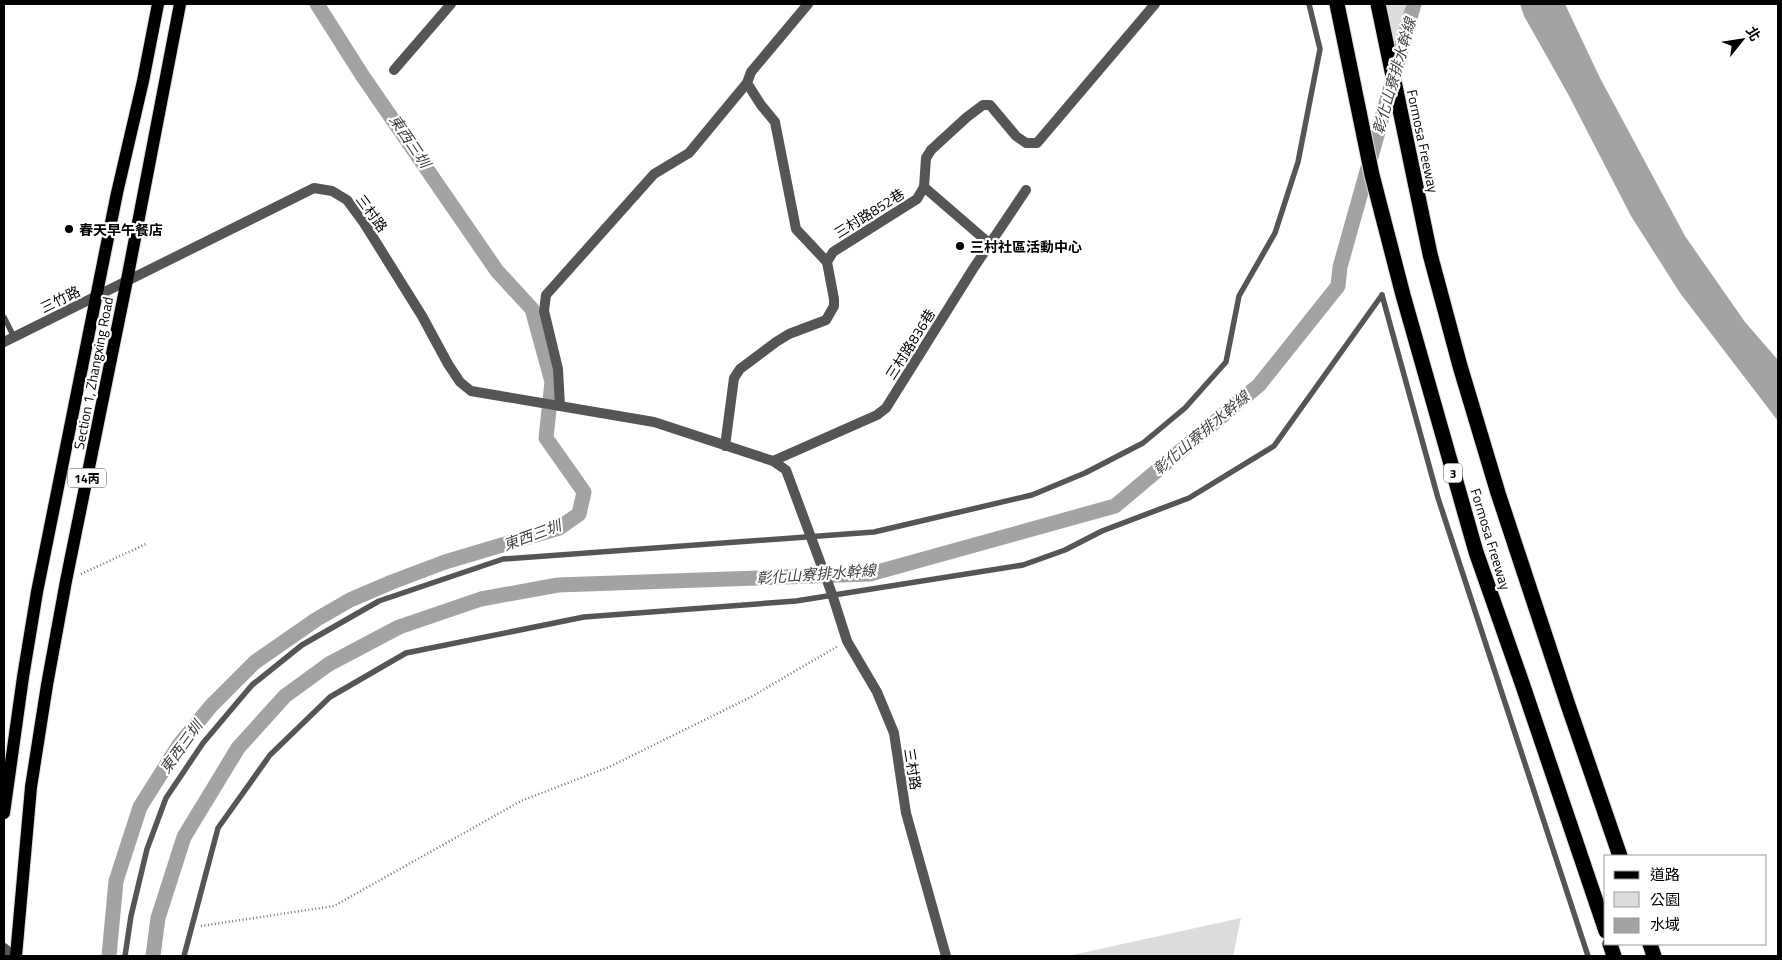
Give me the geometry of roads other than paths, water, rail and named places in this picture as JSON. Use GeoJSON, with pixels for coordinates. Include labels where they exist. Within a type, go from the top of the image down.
{"type":"FeatureCollection","features":[{"type":"Feature","properties":{"kind":"highway","name":"Formosa Freeway"},"geometry":{"type":"LineString","coordinates":[[1337,4],[1372,176],[1402,295],[1476,552],[1604,925]]}},
{"type":"Feature","properties":{"kind":"highway","name":"Formosa Freeway"},"geometry":{"type":"LineString","coordinates":[[1378,4],[1430,254],[1460,366],[1498,493],[1620,855]]}},
{"type":"Feature","properties":{"kind":"main road","name":"Section 1, Zhangxing Road"},"geometry":{"type":"LineString","coordinates":[[4,813],[37,592],[117,193],[143,81],[158,4]]}},
{"type":"Feature","properties":{"kind":"main road","name":"Section 1, Zhangxing Road"},"geometry":{"type":"LineString","coordinates":[[15,956],[31,786],[66,581],[127,280],[180,4]]}},
{"type":"Feature","properties":{"kind":"street"},"geometry":{"type":"LineString","coordinates":[[394,70],[451,4]]}},
{"type":"Feature","properties":{"kind":"street"},"geometry":{"type":"LineString","coordinates":[[808,4],[751,72],[747,83],[689,153],[654,174],[546,296],[544,311],[558,368],[557,405],[654,422],[773,461],[786,470],[809,536]]}},
{"type":"Feature","properties":{"kind":"street"},"geometry":{"type":"LineString","coordinates":[[990,244],[924,187],[926,158],[931,150],[966,117],[983,105],[990,105],[1016,136],[1026,143],[1037,143],[1156,4]]}},
{"type":"Feature","properties":{"kind":"street"},"geometry":{"type":"LineString","coordinates":[[725,446],[734,378],[740,369],[789,334],[826,320],[830,314],[834,299],[827,262],[796,229],[775,122],[747,83]]}},
{"type":"Feature","properties":{"kind":"street","name":"三村路852巷"},"geometry":{"type":"LineString","coordinates":[[827,262],[833,252],[917,199],[924,187]]}},
{"type":"Feature","properties":{"kind":"street","name":"三村路"},"geometry":{"type":"LineString","coordinates":[[127,280],[314,188],[332,191],[347,200],[364,223],[422,316],[460,382],[471,391],[557,405]]}},
{"type":"Feature","properties":{"kind":"street","name":"三村路836巷"},"geometry":{"type":"LineString","coordinates":[[773,461],[877,415],[886,408],[1026,190]]}},
{"type":"Feature","properties":{"kind":"street","name":"三竹路"},"geometry":{"type":"LineString","coordinates":[[4,342],[127,280]]}},
{"type":"Feature","properties":{"kind":"street","name":"三村路"},"geometry":{"type":"LineString","coordinates":[[809,536],[832,594],[846,640],[877,692],[894,733],[906,814],[946,956]]}},
{"type":"Feature","properties":{"kind":"street"},"geometry":{"type":"LineString","coordinates":[[4,948],[15,956]]}},
{"type":"Feature","properties":{"kind":"lane"},"geometry":{"type":"LineString","coordinates":[[125,956],[131,916],[147,848],[166,798],[203,743],[252,685],[302,645],[379,601],[503,559],[874,532],[1032,495],[1085,473],[1143,443],[1185,408],[1226,362],[1239,296],[1275,233],[1298,162],[1320,49],[1309,4]]}},
{"type":"Feature","properties":{"kind":"lane"},"geometry":{"type":"LineString","coordinates":[[184,956],[218,828],[270,755],[330,697],[406,653],[584,617],[796,601],[1023,565],[1065,550],[1102,531],[1189,498],[1274,446],[1382,295],[1438,498],[1588,956]]}},
{"type":"Feature","properties":{"kind":"lane"},"geometry":{"type":"LineString","coordinates":[[4,317],[14,337]]}},
{"type":"Feature","properties":{"kind":"water"},"geometry":{"type":"Polygon","coordinates":[[[1520,4],[1565,4],[1600,78],[1685,236],[1745,322],[1778,360],[1778,421],[1680,293],[1631,216],[1568,94],[1524,16],[1520,4]]]}},
{"type":"Feature","properties":{"kind":"waterway","name":"東西三圳"},"geometry":{"type":"LineString","coordinates":[[109,956],[116,881],[140,807],[179,745],[211,706],[255,662],[317,619],[350,600],[445,562],[559,528],[579,514],[584,492],[546,438],[552,382],[532,309],[497,271],[362,75],[317,4]]}},
{"type":"Feature","properties":{"kind":"waterway","name":"彰化山寮排水幹線"},"geometry":{"type":"LineString","coordinates":[[153,956],[158,918],[184,837],[238,748],[285,696],[329,664],[399,627],[481,599],[558,585],[870,574],[1115,506],[1259,385],[1338,286],[1340,267],[1414,4]]}},
{"type":"Feature","properties":{"kind":"place","name":"春天早午餐店"},"geometry":{"type":"Point","coordinates":[69,229]}},
{"type":"Feature","properties":{"kind":"place","name":"三村社區活動中心"},"geometry":{"type":"Point","coordinates":[960,246]}}]}
